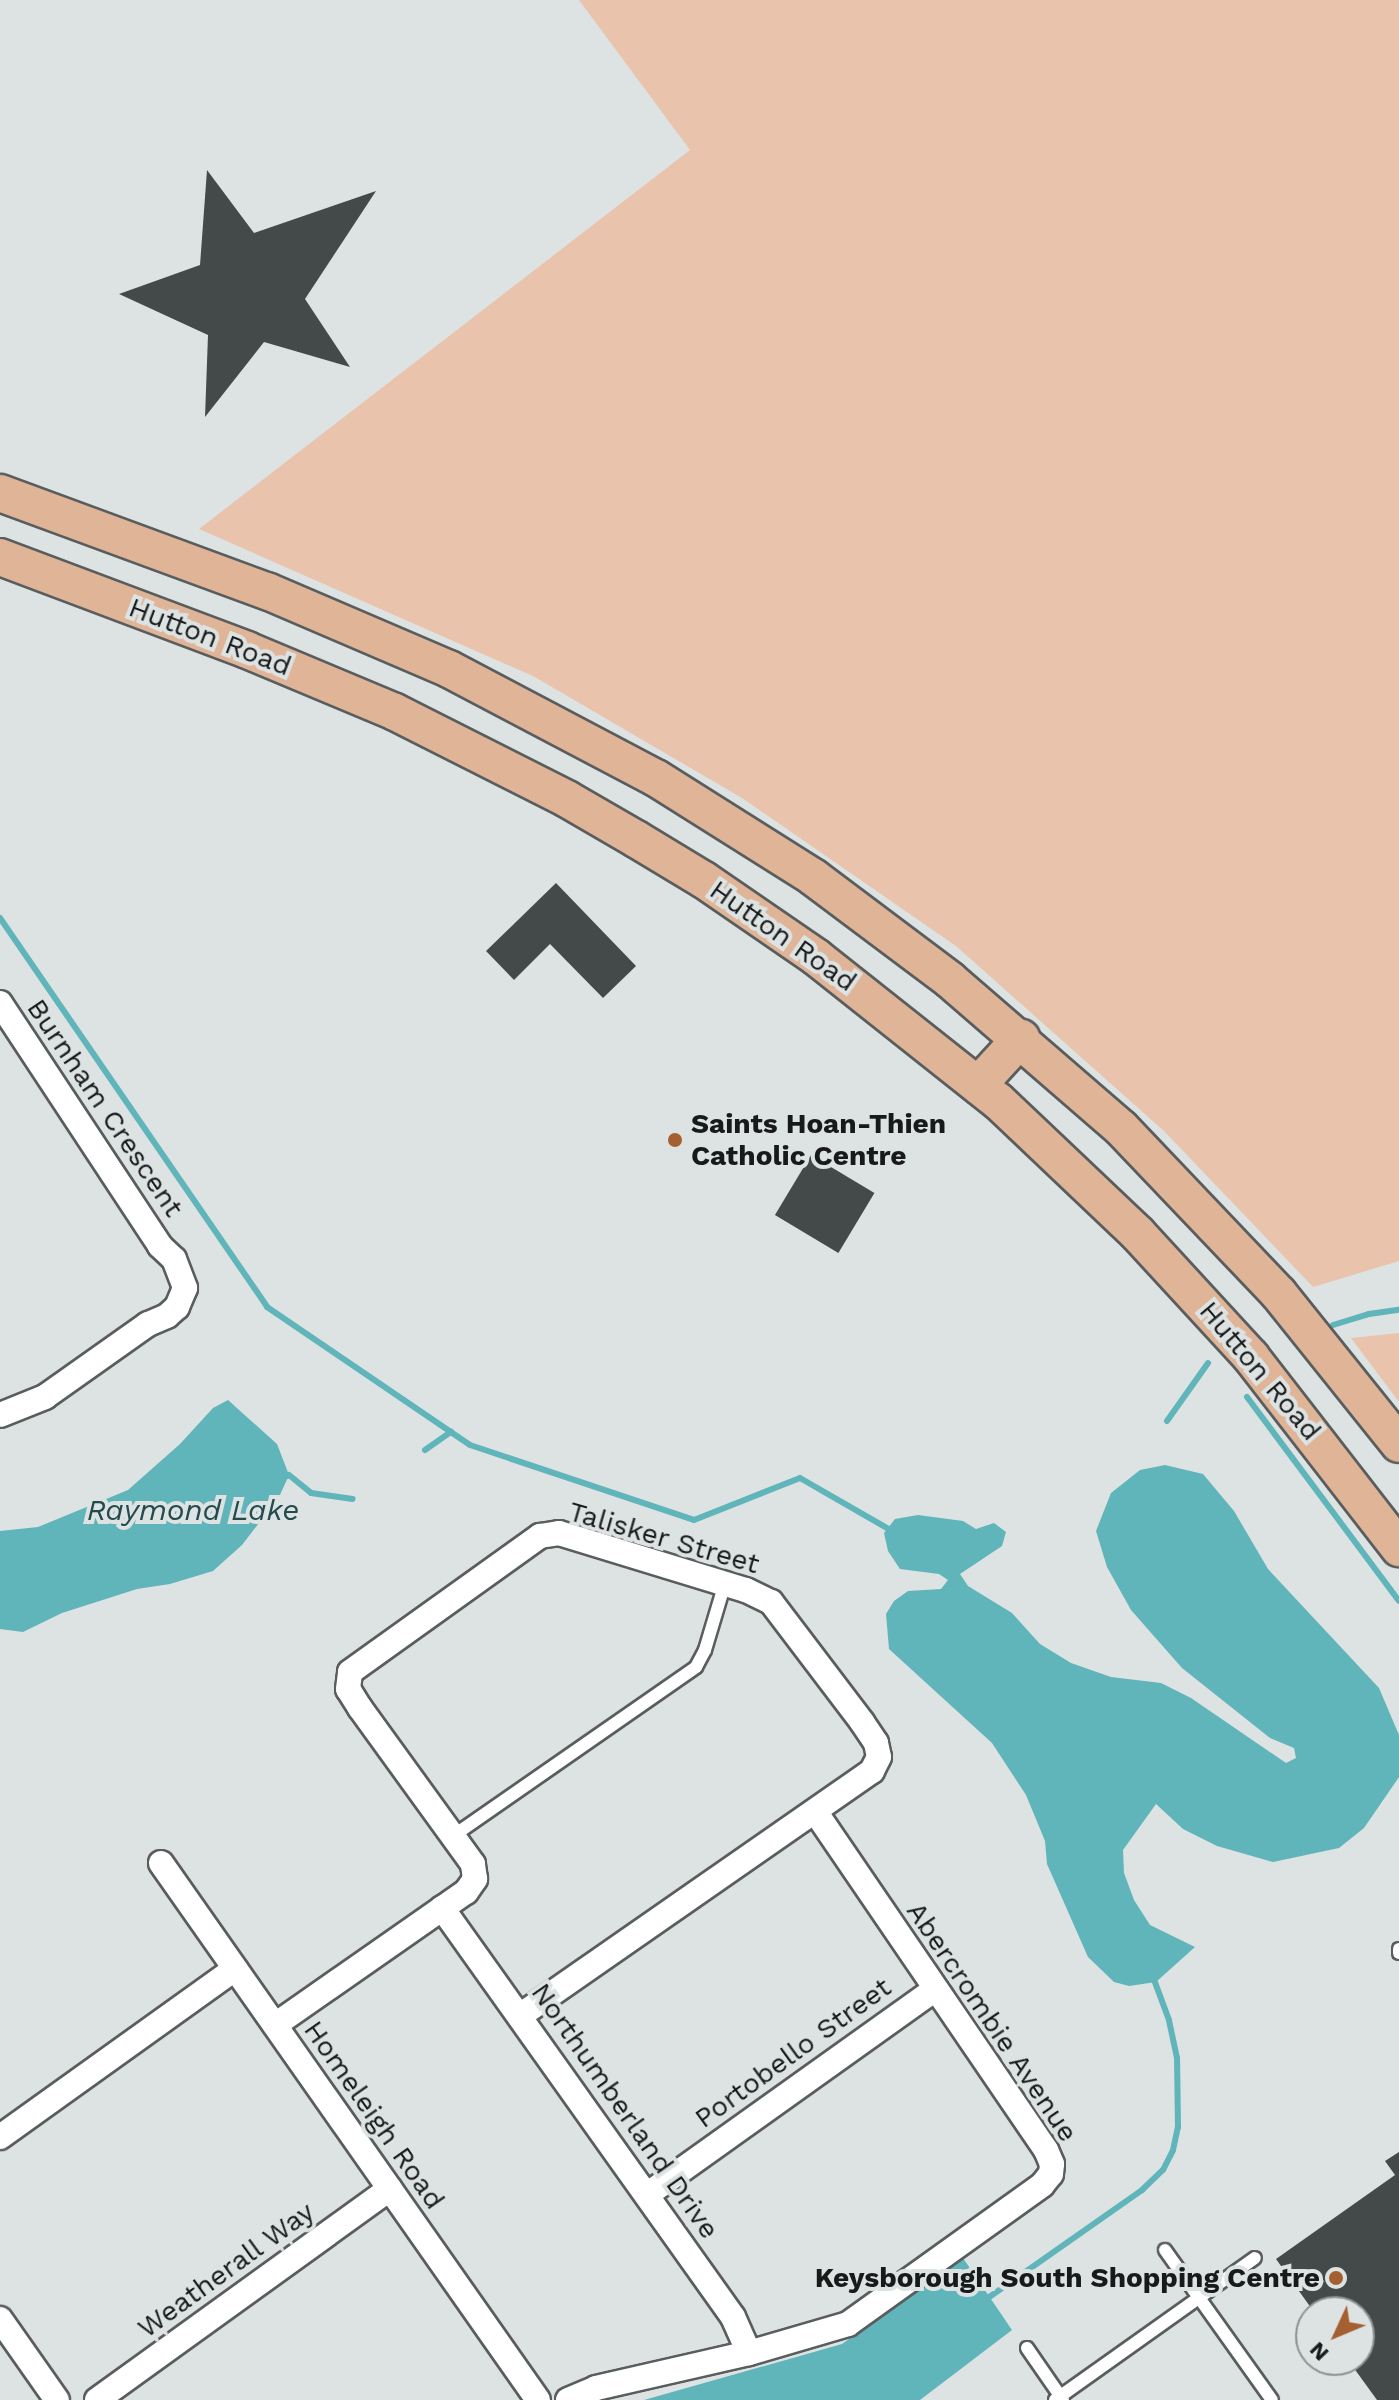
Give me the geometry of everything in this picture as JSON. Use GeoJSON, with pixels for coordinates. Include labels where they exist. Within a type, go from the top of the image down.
{"type":"FeatureCollection","features":[{"type":"Feature","properties":{"kind":"main road"},"geometry":{"type":"LineString","coordinates":[[0,493],[372,633],[577,733],[656,778],[813,877],[883,927],[1021,1038],[1121,1128],[1226,1236],[1328,1351],[1399,1444]]}},
{"type":"Feature","properties":{"kind":"main road","name":"Hutton Road"},"geometry":{"type":"LineString","coordinates":[[0,557],[325,681],[567,799],[704,880],[757,916],[878,1003],[978,1085],[1075,1172],[1202,1301],[1303,1422],[1399,1548]]}},
{"type":"Feature","properties":{"kind":"main road"},"geometry":{"type":"LineString","coordinates":[[978,1085],[1021,1038]]}},
{"type":"Feature","properties":{"kind":"street","name":"Burnham Crescent"},"geometry":{"type":"LineString","coordinates":[[0,1003],[160,1246],[169,1281],[148,1324],[45,1397],[3,1413]]}},
{"type":"Feature","properties":{"kind":"street","name":"Talisker Street"},"geometry":{"type":"LineString","coordinates":[[275,2025],[466,1892],[475,1879],[473,1864],[348,1689],[350,1672],[540,1536],[559,1533],[725,1583],[771,1602],[862,1722],[879,1749],[879,1757],[872,1771],[521,2015]]}},
{"type":"Feature","properties":{"kind":"street","name":"Abercrombie Avenue"},"geometry":{"type":"LineString","coordinates":[[568,2400],[596,2388],[749,2353],[848,2324],[1042,2185],[1051,2174],[1052,2164],[1046,2150],[815,1811]]}},
{"type":"Feature","properties":{"kind":"street","name":"Homeleigh Road"},"geometry":{"type":"LineString","coordinates":[[161,1863],[533,2398]]}},
{"type":"Feature","properties":{"kind":"street","name":"Northumberland Drive"},"geometry":{"type":"LineString","coordinates":[[442,1908],[733,2317],[749,2353]]}},
{"type":"Feature","properties":{"kind":"street"},"geometry":{"type":"LineString","coordinates":[[0,2137],[235,1969]]}},
{"type":"Feature","properties":{"kind":"street","name":"Portobello Street"},"geometry":{"type":"LineString","coordinates":[[648,2194],[935,1989]]}},
{"type":"Feature","properties":{"kind":"street","name":"Weatherall Way"},"geometry":{"type":"LineString","coordinates":[[97,2400],[390,2189]]}},
{"type":"Feature","properties":{"kind":"street"},"geometry":{"type":"LineString","coordinates":[[0,2319],[57,2400]]}},
{"type":"Feature","properties":{"kind":"lane"},"geometry":{"type":"LineString","coordinates":[[453,1836],[696,1667],[705,1650],[725,1583]]}},
{"type":"Feature","properties":{"kind":"lane"},"geometry":{"type":"LineString","coordinates":[[1165,2250],[1272,2400]]}},
{"type":"Feature","properties":{"kind":"lane"},"geometry":{"type":"LineString","coordinates":[[1027,2348],[1059,2399],[1255,2258]]}},
{"type":"Feature","properties":{"kind":"shaded area"},"geometry":{"type":"Polygon","coordinates":[[[579,0],[1399,0],[1399,1261],[1313,1287],[1164,1131],[956,946],[742,798],[533,676],[199,529],[690,150],[579,0]]]}},
{"type":"Feature","properties":{"kind":"shaded area"},"geometry":{"type":"Polygon","coordinates":[[[1399,1333],[1399,1402],[1351,1338],[1399,1333]]]}},
{"type":"Feature","properties":{"kind":"water","name":"Raymond Lake"},"geometry":{"type":"Polygon","coordinates":[[[228,1400],[277,1444],[289,1475],[279,1497],[242,1545],[213,1571],[170,1584],[137,1589],[62,1613],[23,1632],[0,1629],[0,1531],[38,1527],[128,1490],[180,1444],[213,1408],[228,1400]]]}},
{"type":"Feature","properties":{"kind":"water"},"geometry":{"type":"Polygon","coordinates":[[[1165,1465],[1203,1474],[1234,1511],[1268,1569],[1379,1688],[1399,1735],[1399,1777],[1364,1828],[1339,1848],[1273,1862],[1217,1846],[1183,1829],[1156,1804],[1123,1850],[1124,1873],[1134,1900],[1150,1925],[1195,1947],[1156,1982],[1129,1986],[1114,1982],[1088,1957],[1047,1864],[1045,1841],[1026,1795],[992,1743],[889,1649],[886,1614],[894,1601],[908,1591],[941,1589],[948,1580],[939,1574],[900,1569],[888,1551],[884,1533],[895,1519],[918,1515],[963,1521],[976,1529],[994,1523],[1006,1532],[1002,1546],[960,1574],[968,1586],[1012,1613],[1040,1644],[1071,1663],[1111,1677],[1161,1683],[1191,1698],[1286,1763],[1296,1758],[1294,1748],[1270,1738],[1182,1668],[1131,1610],[1107,1567],[1096,1531],[1111,1493],[1140,1470],[1165,1465]]]}},
{"type":"Feature","properties":{"kind":"water"},"geometry":{"type":"Polygon","coordinates":[[[963,2258],[1012,2330],[920,2400],[644,2400],[842,2344],[963,2258]]]}},
{"type":"Feature","properties":{"kind":"building"},"geometry":{"type":"Polygon","coordinates":[[[207,170],[254,233],[376,191],[305,299],[350,367],[264,342],[205,417],[208,335],[119,294],[200,265],[207,170]]]}},
{"type":"Feature","properties":{"kind":"building"},"geometry":{"type":"Polygon","coordinates":[[[556,883],[636,966],[603,998],[550,944],[514,980],[486,951],[556,883]]]}},
{"type":"Feature","properties":{"kind":"building"},"geometry":{"type":"Polygon","coordinates":[[[811,1155],[874,1193],[838,1253],[775,1215],[811,1155]]]}},
{"type":"Feature","properties":{"kind":"building"},"geometry":{"type":"Polygon","coordinates":[[[1399,2152],[1399,2400],[1377,2400],[1360,2376],[1375,2376],[1375,2296],[1303,2296],[1276,2259],[1395,2175],[1385,2161],[1399,2152]]]}},
{"type":"Feature","properties":{"kind":"waterway"},"geometry":{"type":"LineString","coordinates":[[0,918],[267,1307],[470,1445],[694,1520],[800,1478],[894,1532]]}},
{"type":"Feature","properties":{"kind":"waterway"},"geometry":{"type":"LineString","coordinates":[[1333,1325],[1369,1314],[1399,1310]]}},
{"type":"Feature","properties":{"kind":"waterway"},"geometry":{"type":"LineString","coordinates":[[1167,1421],[1208,1363]]}},
{"type":"Feature","properties":{"kind":"waterway"},"geometry":{"type":"LineString","coordinates":[[1247,1397],[1399,1601]]}},
{"type":"Feature","properties":{"kind":"waterway"},"geometry":{"type":"LineString","coordinates":[[425,1450],[451,1432]]}},
{"type":"Feature","properties":{"kind":"waterway"},"geometry":{"type":"LineString","coordinates":[[285,1477],[289,1475],[311,1493],[353,1499]]}},
{"type":"Feature","properties":{"kind":"waterway"},"geometry":{"type":"LineString","coordinates":[[985,2300],[1142,2190],[1163,2170],[1173,2150],[1178,2127],[1177,2058],[1169,2020],[1153,1977]]}},
{"type":"Feature","properties":{"kind":"place","name":"Saints Hoan-Thien Catholic Centre"},"geometry":{"type":"Point","coordinates":[675,1140]}},
{"type":"Feature","properties":{"kind":"place","name":"Keysborough South Shopping Centre"},"geometry":{"type":"Point","coordinates":[1336,2278]}}]}
